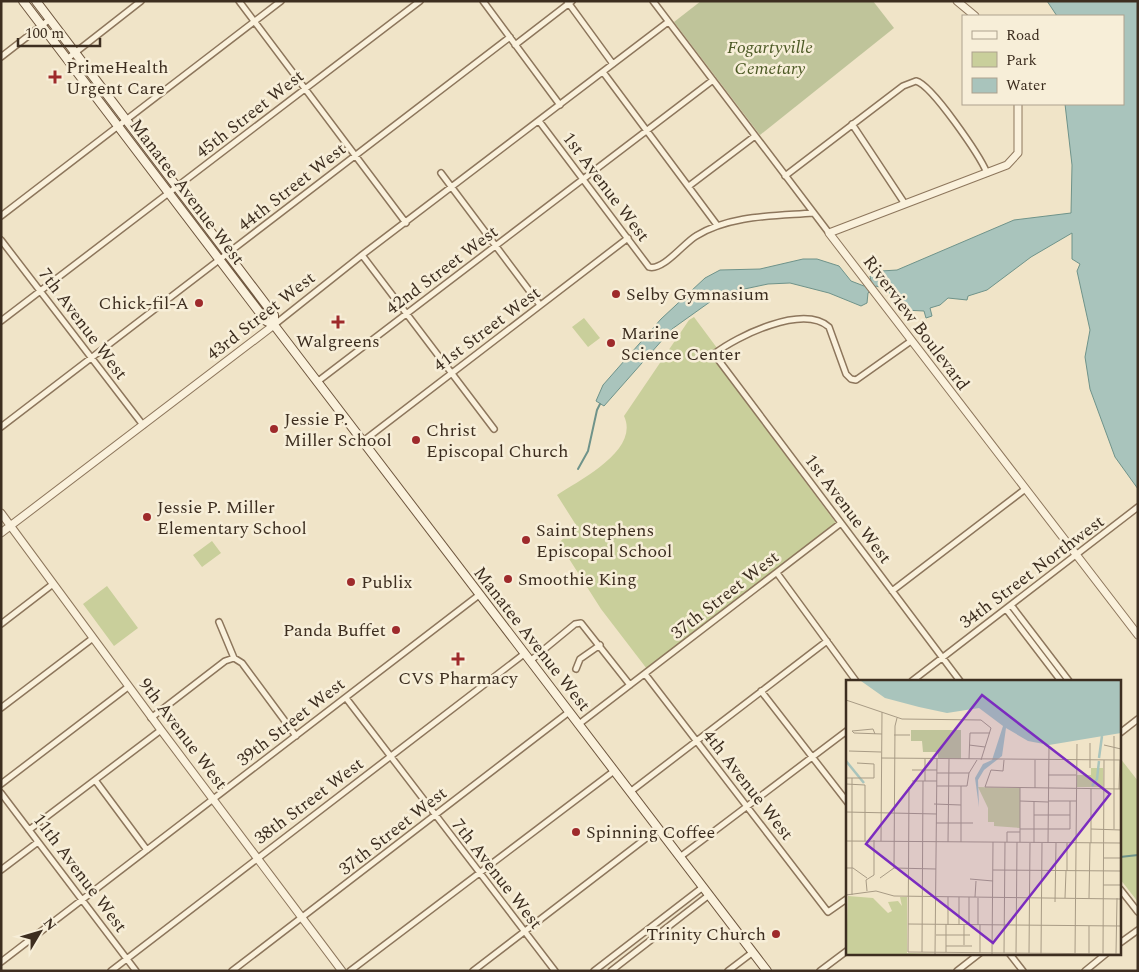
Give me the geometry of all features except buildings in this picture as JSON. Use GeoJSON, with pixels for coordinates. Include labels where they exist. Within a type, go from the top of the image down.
{"type":"FeatureCollection","features":[{"type":"Feature","properties":{"kind":"main road","name":"Manatee Avenue West"},"geometry":{"type":"LineString","coordinates":[[23,1],[266,321],[274,325],[767,971]]}},
{"type":"Feature","properties":{"kind":"main road","name":"Manatee Avenue West"},"geometry":{"type":"LineString","coordinates":[[36,1],[274,315],[274,325]]}},
{"type":"Feature","properties":{"kind":"street"},"geometry":{"type":"LineString","coordinates":[[67,59],[141,1]]}},
{"type":"Feature","properties":{"kind":"street"},"geometry":{"type":"LineString","coordinates":[[239,1],[406,223]]}},
{"type":"Feature","properties":{"kind":"street"},"geometry":{"type":"LineString","coordinates":[[1,216],[281,1]]}},
{"type":"Feature","properties":{"kind":"street","name":"45th Street West"},"geometry":{"type":"LineString","coordinates":[[1,321],[420,1]]}},
{"type":"Feature","properties":{"kind":"street"},"geometry":{"type":"LineString","coordinates":[[483,1],[560,105]]}},
{"type":"Feature","properties":{"kind":"street"},"geometry":{"type":"LineString","coordinates":[[653,1],[829,233],[1007,165],[1018,153],[1018,105]]}},
{"type":"Feature","properties":{"kind":"street"},"geometry":{"type":"LineString","coordinates":[[957,1],[974,15]]}},
{"type":"Feature","properties":{"kind":"street"},"geometry":{"type":"LineString","coordinates":[[515,45],[569,2],[613,64]]}},
{"type":"Feature","properties":{"kind":"street"},"geometry":{"type":"LineString","coordinates":[[1,57],[50,19]]}},
{"type":"Feature","properties":{"kind":"street","name":"43rd Street West"},"geometry":{"type":"LineString","coordinates":[[1,534],[668,22]]}},
{"type":"Feature","properties":{"kind":"street","name":"44th Street West"},"geometry":{"type":"LineString","coordinates":[[1,427],[510,37]]}},
{"type":"Feature","properties":{"kind":"street"},"geometry":{"type":"LineString","coordinates":[[603,72],[718,225],[757,217],[813,213]]}},
{"type":"Feature","properties":{"kind":"street","name":"42nd Street West"},"geometry":{"type":"LineString","coordinates":[[317,382],[713,80]]}},
{"type":"Feature","properties":{"kind":"street"},"geometry":{"type":"LineString","coordinates":[[785,176],[903,86],[916,81],[923,84],[932,93],[971,146],[987,173]]}},
{"type":"Feature","properties":{"kind":"street","name":"1st Avenue West"},"geometry":{"type":"LineString","coordinates":[[539,121],[646,264],[652,268],[663,264],[695,236],[718,225]]}},
{"type":"Feature","properties":{"kind":"street"},"geometry":{"type":"LineString","coordinates":[[852,124],[905,204]]}},
{"type":"Feature","properties":{"kind":"street"},"geometry":{"type":"LineString","coordinates":[[689,186],[754,136]]}},
{"type":"Feature","properties":{"kind":"street"},"geometry":{"type":"LineString","coordinates":[[441,173],[540,305]]}},
{"type":"Feature","properties":{"kind":"street","name":"Riverview Boulevard"},"geometry":{"type":"LineString","coordinates":[[829,233],[1024,490],[1138,635]]}},
{"type":"Feature","properties":{"kind":"street","name":"41st Street West"},"geometry":{"type":"LineString","coordinates":[[362,442],[628,238]]}},
{"type":"Feature","properties":{"kind":"street","name":"7th Avenue West"},"geometry":{"type":"LineString","coordinates":[[1,240],[143,425]]}},
{"type":"Feature","properties":{"kind":"street"},"geometry":{"type":"LineString","coordinates":[[362,255],[494,429]]}},
{"type":"Feature","properties":{"kind":"street","name":"1st Avenue West"},"geometry":{"type":"LineString","coordinates":[[911,341],[856,380],[851,379],[846,374],[829,327],[815,321],[785,322],[763,327],[738,338],[714,354],[959,680]]}},
{"type":"Feature","properties":{"kind":"street"},"geometry":{"type":"LineString","coordinates":[[892,591],[1024,490]]}},
{"type":"Feature","properties":{"kind":"street","name":"34th Street Northwest"},"geometry":{"type":"LineString","coordinates":[[913,680],[1138,507]]}},
{"type":"Feature","properties":{"kind":"street","name":"9th Avenue West"},"geometry":{"type":"LineString","coordinates":[[1,513],[151,718],[342,971]]}},
{"type":"Feature","properties":{"kind":"street","name":"37th Street West"},"geometry":{"type":"LineString","coordinates":[[579,724],[840,523]]}},
{"type":"Feature","properties":{"kind":"street"},"geometry":{"type":"LineString","coordinates":[[777,573],[855,680]]}},
{"type":"Feature","properties":{"kind":"street"},"geometry":{"type":"LineString","coordinates":[[1,624],[53,584]]}},
{"type":"Feature","properties":{"kind":"street","name":"39th Street West"},"geometry":{"type":"LineString","coordinates":[[1,962],[479,595]]}},
{"type":"Feature","properties":{"kind":"street"},"geometry":{"type":"LineString","coordinates":[[1008,607],[1060,680]]}},
{"type":"Feature","properties":{"kind":"street"},"geometry":{"type":"LineString","coordinates":[[1008,607],[1069,680]]}},
{"type":"Feature","properties":{"kind":"street"},"geometry":{"type":"LineString","coordinates":[[219,622],[234,658],[242,663],[296,736]]}},
{"type":"Feature","properties":{"kind":"street"},"geometry":{"type":"LineString","coordinates":[[530,661],[577,623],[583,623],[630,685]]}},
{"type":"Feature","properties":{"kind":"street"},"geometry":{"type":"LineString","coordinates":[[1,708],[93,638]]}},
{"type":"Feature","properties":{"kind":"street"},"geometry":{"type":"LineString","coordinates":[[630,792],[827,641]]}},
{"type":"Feature","properties":{"kind":"street"},"geometry":{"type":"LineString","coordinates":[[576,669],[580,659],[600,646]]}},
{"type":"Feature","properties":{"kind":"street","name":"38th Street West"},"geometry":{"type":"LineString","coordinates":[[111,971],[524,654]]}},
{"type":"Feature","properties":{"kind":"street"},"geometry":{"type":"LineString","coordinates":[[151,718],[225,661],[234,658]]}},
{"type":"Feature","properties":{"kind":"street","name":"4th Avenue West"},"geometry":{"type":"LineString","coordinates":[[645,674],[828,912],[846,899]]}},
{"type":"Feature","properties":{"kind":"street"},"geometry":{"type":"LineString","coordinates":[[1,784],[128,686]]}},
{"type":"Feature","properties":{"kind":"street"},"geometry":{"type":"LineString","coordinates":[[761,691],[846,800]]}},
{"type":"Feature","properties":{"kind":"street","name":"7th Avenue West"},"geometry":{"type":"LineString","coordinates":[[346,698],[555,971]]}},
{"type":"Feature","properties":{"kind":"street","name":"37th Street West"},"geometry":{"type":"LineString","coordinates":[[232,971],[569,712]]}},
{"type":"Feature","properties":{"kind":"street"},"geometry":{"type":"LineString","coordinates":[[1122,731],[1138,719]]}},
{"type":"Feature","properties":{"kind":"street"},"geometry":{"type":"LineString","coordinates":[[29,830],[161,730]]}},
{"type":"Feature","properties":{"kind":"street"},"geometry":{"type":"LineString","coordinates":[[680,857],[846,732]]}},
{"type":"Feature","properties":{"kind":"street"},"geometry":{"type":"LineString","coordinates":[[350,971],[478,872],[614,771]]}},
{"type":"Feature","properties":{"kind":"street"},"geometry":{"type":"LineString","coordinates":[[95,780],[147,850]]}},
{"type":"Feature","properties":{"kind":"street","name":"11th Avenue West"},"geometry":{"type":"LineString","coordinates":[[1,792],[136,971]]}},
{"type":"Feature","properties":{"kind":"street"},"geometry":{"type":"LineString","coordinates":[[473,971],[658,828]]}},
{"type":"Feature","properties":{"kind":"street"},"geometry":{"type":"LineString","coordinates":[[1,870],[38,842]]}},
{"type":"Feature","properties":{"kind":"street"},"geometry":{"type":"LineString","coordinates":[[594,971],[703,887]]}},
{"type":"Feature","properties":{"kind":"street"},"geometry":{"type":"LineString","coordinates":[[1122,892],[1138,912]]}},
{"type":"Feature","properties":{"kind":"street"},"geometry":{"type":"LineString","coordinates":[[611,971],[709,895]]}},
{"type":"Feature","properties":{"kind":"street"},"geometry":{"type":"LineString","coordinates":[[1122,942],[1138,930]]}},
{"type":"Feature","properties":{"kind":"street"},"geometry":{"type":"LineString","coordinates":[[728,971],[753,952]]}},
{"type":"Feature","properties":{"kind":"street"},"geometry":{"type":"LineString","coordinates":[[820,971],[846,952]]}},
{"type":"Feature","properties":{"kind":"street"},"geometry":{"type":"LineString","coordinates":[[957,971],[979,954]]}},
{"type":"Feature","properties":{"kind":"street"},"geometry":{"type":"LineString","coordinates":[[1010,954],[1023,971]]}},
{"type":"Feature","properties":{"kind":"street"},"geometry":{"type":"LineString","coordinates":[[1084,971],[1106,954]]}},
{"type":"Feature","properties":{"kind":"green space","name":"Fogartyville Cemetary"},"geometry":{"type":"Polygon","coordinates":[[[701,1],[873,1],[894,28],[760,135],[674,22],[701,1]]]}},
{"type":"Feature","properties":{"kind":"green space"},"geometry":{"type":"Polygon","coordinates":[[[694,317],[717,348],[710,354],[836,523],[647,669],[601,609],[559,543],[576,525],[557,495],[593,472],[616,452],[624,440],[627,428],[624,416],[689,320],[694,317]]]}},
{"type":"Feature","properties":{"kind":"green space"},"geometry":{"type":"Polygon","coordinates":[[[584,318],[600,338],[588,347],[572,327],[584,318]]]}},
{"type":"Feature","properties":{"kind":"green space"},"geometry":{"type":"Polygon","coordinates":[[[212,541],[221,553],[202,567],[193,555],[212,541]]]}},
{"type":"Feature","properties":{"kind":"green space"},"geometry":{"type":"Polygon","coordinates":[[[107,586],[138,628],[114,646],[83,604],[107,586]]]}},
{"type":"Feature","properties":{"kind":"green space"},"geometry":{"type":"Polygon","coordinates":[[[1122,761],[1138,781],[1138,902],[1122,882],[1122,761]]]}},
{"type":"Feature","properties":{"kind":"water"},"geometry":{"type":"Polygon","coordinates":[[[1047,1],[1138,1],[1138,489],[1115,457],[1090,389],[1085,357],[1090,330],[1077,271],[1080,264],[1072,259],[1072,233],[1031,257],[987,290],[968,296],[967,300],[948,298],[940,305],[930,308],[932,316],[926,318],[924,311],[904,310],[886,289],[876,286],[868,293],[867,303],[861,306],[829,293],[790,283],[768,284],[721,294],[672,329],[604,406],[596,401],[603,385],[661,319],[705,278],[720,270],[760,269],[803,259],[817,259],[839,266],[851,281],[864,286],[871,281],[870,276],[881,271],[897,270],[1014,220],[1071,213],[1072,165],[1065,105],[1124,105],[1124,15],[1056,15],[1047,1]]]}},
{"type":"Feature","properties":{"kind":"waterway"},"geometry":{"type":"LineString","coordinates":[[578,469],[588,451],[600,404]]}},
{"type":"Feature","properties":{"kind":"waterway"},"geometry":{"type":"LineString","coordinates":[[1122,857],[1138,855]]}},
{"type":"Feature","properties":{"kind":"place","name":"PrimeHealth Urgent Care"},"geometry":{"type":"Point","coordinates":[55,77]}},
{"type":"Feature","properties":{"kind":"place","name":"Selby Gymnasium"},"geometry":{"type":"Point","coordinates":[616,294]}},
{"type":"Feature","properties":{"kind":"place","name":"Chick-fil-A"},"geometry":{"type":"Point","coordinates":[199,303]}},
{"type":"Feature","properties":{"kind":"place","name":"Walgreens"},"geometry":{"type":"Point","coordinates":[338,322]}},
{"type":"Feature","properties":{"kind":"place","name":"Marine Science Center"},"geometry":{"type":"Point","coordinates":[611,343]}},
{"type":"Feature","properties":{"kind":"place","name":"Jessie P. Miller School"},"geometry":{"type":"Point","coordinates":[274,429]}},
{"type":"Feature","properties":{"kind":"place","name":"Christ Episcopal Church"},"geometry":{"type":"Point","coordinates":[416,440]}},
{"type":"Feature","properties":{"kind":"place","name":"Jessie P. Miller Elementary School"},"geometry":{"type":"Point","coordinates":[147,517]}},
{"type":"Feature","properties":{"kind":"place","name":"Saint Stephens Episcopal School"},"geometry":{"type":"Point","coordinates":[526,540]}},
{"type":"Feature","properties":{"kind":"place","name":"Smoothie King"},"geometry":{"type":"Point","coordinates":[508,579]}},
{"type":"Feature","properties":{"kind":"place","name":"Publix"},"geometry":{"type":"Point","coordinates":[351,582]}},
{"type":"Feature","properties":{"kind":"place","name":"Panda Buffet"},"geometry":{"type":"Point","coordinates":[396,630]}},
{"type":"Feature","properties":{"kind":"place","name":"CVS Pharmacy"},"geometry":{"type":"Point","coordinates":[458,659]}},
{"type":"Feature","properties":{"kind":"place","name":"Spinning Coffee"},"geometry":{"type":"Point","coordinates":[576,832]}},
{"type":"Feature","properties":{"kind":"place","name":"Trinity Church"},"geometry":{"type":"Point","coordinates":[776,934]}}]}
